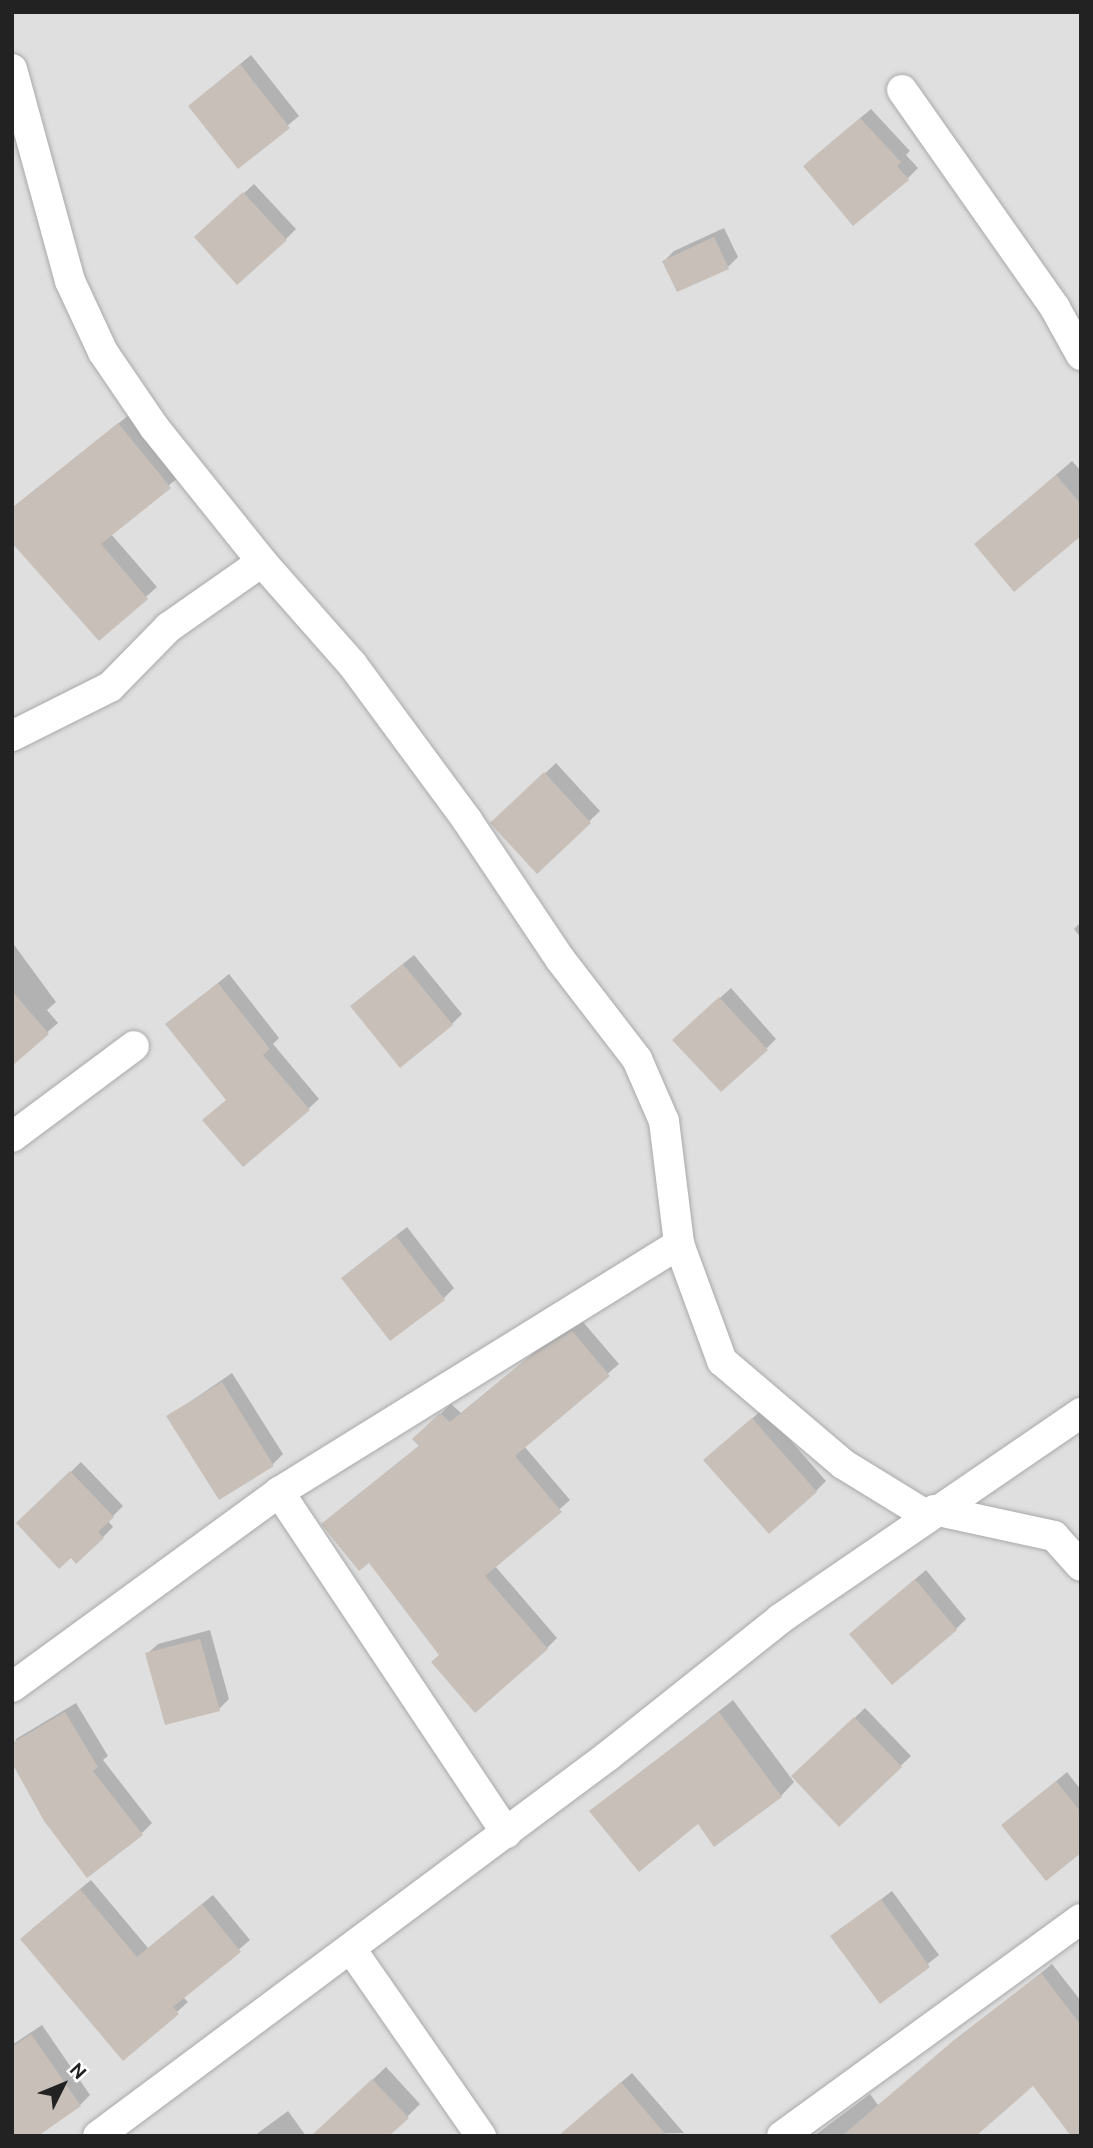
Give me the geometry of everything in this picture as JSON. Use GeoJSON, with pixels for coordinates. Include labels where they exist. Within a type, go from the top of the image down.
{"type":"FeatureCollection","features":[{"type":"Feature","properties":{"kind":"street"},"geometry":{"type":"LineString","coordinates":[[12,69],[70,281],[103,352],[154,427],[262,562],[352,664],[467,820],[560,959],[637,1059],[664,1121],[679,1244],[722,1361],[843,1464],[930,1512],[1067,1541],[1081,1566]]}},
{"type":"Feature","properties":{"kind":"street"},"geometry":{"type":"LineString","coordinates":[[902,90],[1055,308],[1081,355]]}},
{"type":"Feature","properties":{"kind":"street"},"geometry":{"type":"LineString","coordinates":[[12,736],[110,687],[169,627],[262,562]]}},
{"type":"Feature","properties":{"kind":"street"},"geometry":{"type":"LineString","coordinates":[[12,1136],[134,1046]]}},
{"type":"Feature","properties":{"kind":"street"},"geometry":{"type":"LineString","coordinates":[[12,1687],[279,1492],[679,1244]]}},
{"type":"Feature","properties":{"kind":"street"},"geometry":{"type":"LineString","coordinates":[[98,2136],[506,1833],[780,1619],[930,1512],[1081,1413]]}},
{"type":"Feature","properties":{"kind":"street"},"geometry":{"type":"LineString","coordinates":[[279,1492],[506,1833]]}},
{"type":"Feature","properties":{"kind":"street"},"geometry":{"type":"LineString","coordinates":[[782,2136],[1081,1919]]}},
{"type":"Feature","properties":{"kind":"street"},"geometry":{"type":"LineString","coordinates":[[351,1948],[481,2136]]}},
{"type":"Feature","properties":{"kind":"shaded area"},"geometry":{"type":"Polygon","coordinates":[[[12,12],[1081,12],[1081,2136],[12,2136],[12,12]]]}},
{"type":"Feature","properties":{"kind":"building"},"geometry":{"type":"Polygon","coordinates":[[[240,64],[290,128],[238,169],[188,106],[240,64]]]}},
{"type":"Feature","properties":{"kind":"building"},"geometry":{"type":"Polygon","coordinates":[[[860,118],[901,162],[897,166],[909,180],[853,226],[803,166],[860,118]]]}},
{"type":"Feature","properties":{"kind":"building"},"geometry":{"type":"Polygon","coordinates":[[[243,192],[287,240],[237,285],[194,237],[243,192]]]}},
{"type":"Feature","properties":{"kind":"building"},"geometry":{"type":"Polygon","coordinates":[[[714,237],[729,269],[677,292],[662,261],[714,237]]]}},
{"type":"Feature","properties":{"kind":"building"},"geometry":{"type":"Polygon","coordinates":[[[118,423],[171,488],[101,544],[148,599],[99,641],[12,543],[12,508],[118,423]]]}},
{"type":"Feature","properties":{"kind":"building"},"geometry":{"type":"Polygon","coordinates":[[[1056,475],[1081,504],[1081,536],[1014,592],[974,544],[1056,475]]]}},
{"type":"Feature","properties":{"kind":"building"},"geometry":{"type":"Polygon","coordinates":[[[544,772],[591,823],[537,874],[490,823],[544,772]]]}},
{"type":"Feature","properties":{"kind":"building"},"geometry":{"type":"Polygon","coordinates":[[[403,964],[453,1025],[400,1068],[350,1006],[403,964]]]}},
{"type":"Feature","properties":{"kind":"building"},"geometry":{"type":"Polygon","coordinates":[[[218,983],[270,1049],[263,1055],[310,1110],[243,1167],[202,1120],[226,1100],[165,1024],[218,983]]]}},
{"type":"Feature","properties":{"kind":"building"},"geometry":{"type":"Polygon","coordinates":[[[12,991],[49,1034],[12,1066],[12,991]]]}},
{"type":"Feature","properties":{"kind":"building"},"geometry":{"type":"Polygon","coordinates":[[[719,997],[768,1050],[721,1092],[672,1040],[719,997]]]}},
{"type":"Feature","properties":{"kind":"building"},"geometry":{"type":"Polygon","coordinates":[[[396,1236],[445,1300],[390,1341],[341,1278],[396,1236]]]}},
{"type":"Feature","properties":{"kind":"building"},"geometry":{"type":"Polygon","coordinates":[[[572,1331],[610,1376],[515,1456],[562,1512],[485,1576],[548,1649],[475,1713],[431,1662],[439,1655],[369,1563],[359,1571],[321,1524],[419,1446],[412,1439],[440,1413],[450,1422],[524,1361],[572,1331]]]}},
{"type":"Feature","properties":{"kind":"building"},"geometry":{"type":"Polygon","coordinates":[[[222,1382],[274,1466],[219,1500],[166,1416],[222,1382]]]}},
{"type":"Feature","properties":{"kind":"building"},"geometry":{"type":"Polygon","coordinates":[[[752,1418],[817,1492],[769,1534],[703,1460],[752,1418]]]}},
{"type":"Feature","properties":{"kind":"building"},"geometry":{"type":"Polygon","coordinates":[[[70,1471],[114,1517],[98,1532],[104,1538],[76,1564],[71,1558],[59,1569],[16,1523],[70,1471]]]}},
{"type":"Feature","properties":{"kind":"building"},"geometry":{"type":"Polygon","coordinates":[[[915,1579],[957,1630],[892,1685],[849,1634],[915,1579]]]}},
{"type":"Feature","properties":{"kind":"building"},"geometry":{"type":"Polygon","coordinates":[[[200,1639],[220,1711],[165,1725],[145,1653],[200,1639]]]}},
{"type":"Feature","properties":{"kind":"building"},"geometry":{"type":"Polygon","coordinates":[[[65,1712],[98,1767],[93,1771],[143,1835],[87,1878],[44,1821],[12,1763],[12,1743],[65,1712]]]}},
{"type":"Feature","properties":{"kind":"building"},"geometry":{"type":"Polygon","coordinates":[[[719,1712],[782,1797],[714,1847],[698,1824],[639,1872],[589,1811],[719,1712]]]}},
{"type":"Feature","properties":{"kind":"building"},"geometry":{"type":"Polygon","coordinates":[[[854,1717],[902,1767],[839,1827],[791,1776],[854,1717]]]}},
{"type":"Feature","properties":{"kind":"building"},"geometry":{"type":"Polygon","coordinates":[[[1056,1781],[1081,1812],[1081,1853],[1046,1881],[1001,1825],[1056,1781]]]}},
{"type":"Feature","properties":{"kind":"building"},"geometry":{"type":"Polygon","coordinates":[[[80,1889],[137,1957],[202,1904],[241,1952],[173,2007],[179,2014],[123,2061],[20,1939],[80,1889]]]}},
{"type":"Feature","properties":{"kind":"building"},"geometry":{"type":"Polygon","coordinates":[[[881,1899],[930,1967],[880,2004],[830,1936],[881,1899]]]}},
{"type":"Feature","properties":{"kind":"building"},"geometry":{"type":"Polygon","coordinates":[[[1041,1973],[1081,2025],[1081,2136],[1071,2136],[1033,2086],[976,2136],[842,2136],[954,2040],[1041,1973]]]}},
{"type":"Feature","properties":{"kind":"building"},"geometry":{"type":"Polygon","coordinates":[[[31,2034],[81,2106],[38,2136],[12,2136],[12,2047],[31,2034]]]}},
{"type":"Feature","properties":{"kind":"building"},"geometry":{"type":"Polygon","coordinates":[[[372,2079],[409,2118],[389,2136],[311,2136],[372,2079]]]}},
{"type":"Feature","properties":{"kind":"building"},"geometry":{"type":"Polygon","coordinates":[[[621,2082],[667,2136],[558,2136],[621,2082]]]}}]}
